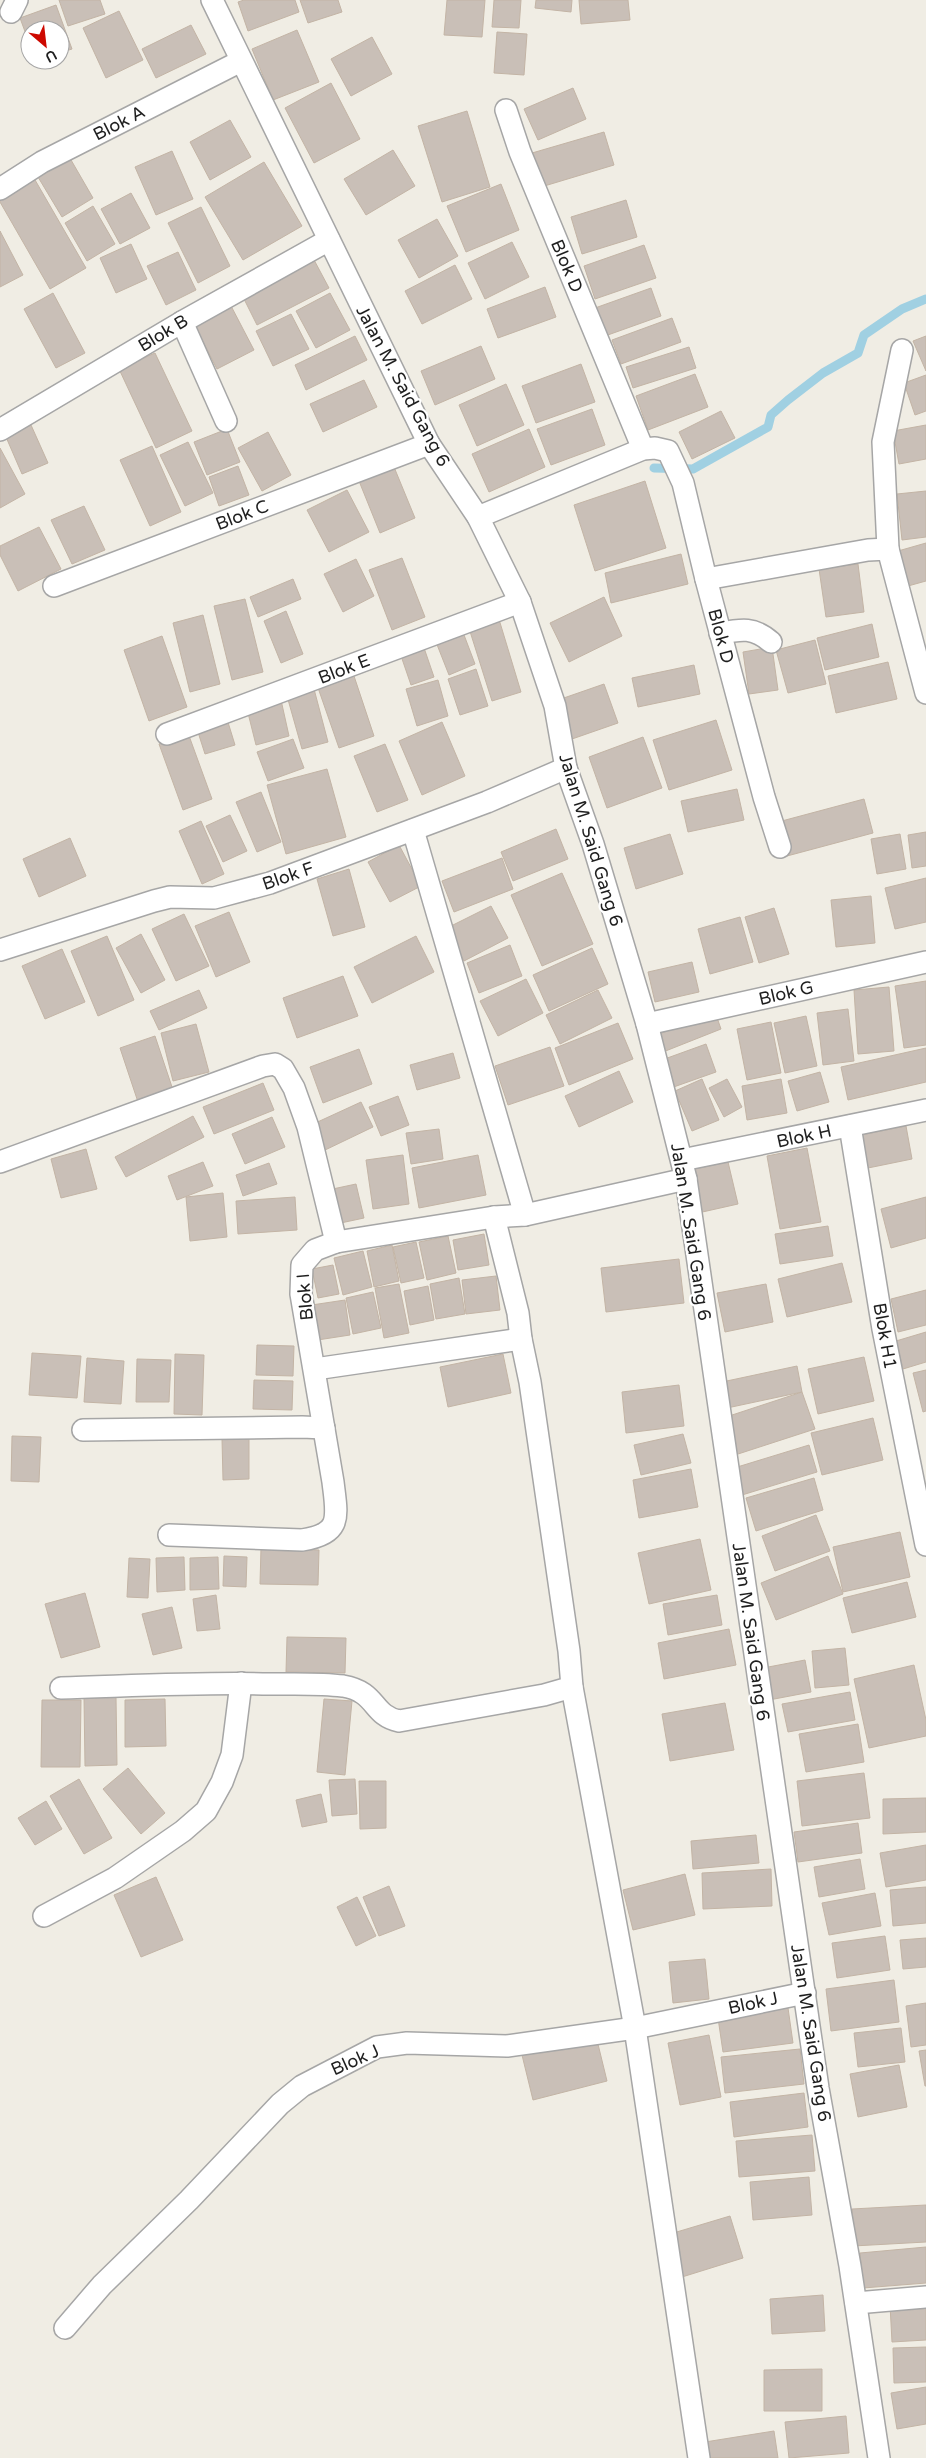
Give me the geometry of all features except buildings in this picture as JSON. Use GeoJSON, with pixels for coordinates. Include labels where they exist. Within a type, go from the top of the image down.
{"type":"FeatureCollection","features":[{"type":"Feature","properties":{"kind":"street","name":"Jalan M. Said Gang 6"},"geometry":{"type":"LineString","coordinates":[[212,0],[429,444],[478,517],[520,602],[556,706],[566,768],[593,844],[647,1024],[684,1170],[772,1785],[818,2088],[856,2303],[879,2458]]}},
{"type":"Feature","properties":{"kind":"street","name":"Blok A"},"geometry":{"type":"LineString","coordinates":[[0,189],[42,162],[241,61]]}},
{"type":"Feature","properties":{"kind":"street","name":"Blok D"},"geometry":{"type":"LineString","coordinates":[[506,110],[520,152],[643,449]]}},
{"type":"Feature","properties":{"kind":"street","name":"Blok B"},"geometry":{"type":"LineString","coordinates":[[0,430],[182,322],[329,240]]}},
{"type":"Feature","properties":{"kind":"street"},"geometry":{"type":"LineString","coordinates":[[182,322],[226,421]]}},
{"type":"Feature","properties":{"kind":"street"},"geometry":{"type":"LineString","coordinates":[[902,350],[883,442],[888,549],[926,693]]}},
{"type":"Feature","properties":{"kind":"street","name":"Blok C"},"geometry":{"type":"LineString","coordinates":[[54,586],[429,444]]}},
{"type":"Feature","properties":{"kind":"street","name":"Blok D"},"geometry":{"type":"LineString","coordinates":[[478,517],[643,449],[655,448],[668,451],[683,483],[720,633],[780,847]]}},
{"type":"Feature","properties":{"kind":"street"},"geometry":{"type":"LineString","coordinates":[[706,580],[868,550],[888,549]]}},
{"type":"Feature","properties":{"kind":"street","name":"Blok E"},"geometry":{"type":"LineString","coordinates":[[167,734],[520,602]]}},
{"type":"Feature","properties":{"kind":"street"},"geometry":{"type":"LineString","coordinates":[[720,633],[748,628],[761,634],[771,642]]}},
{"type":"Feature","properties":{"kind":"street","name":"Blok F"},"geometry":{"type":"LineString","coordinates":[[0,950],[170,897],[214,898],[236,893],[487,802],[566,768]]}},
{"type":"Feature","properties":{"kind":"street"},"geometry":{"type":"LineString","coordinates":[[413,830],[525,1215]]}},
{"type":"Feature","properties":{"kind":"street","name":"Blok G"},"geometry":{"type":"LineString","coordinates":[[647,1024],[926,962]]}},
{"type":"Feature","properties":{"kind":"street"},"geometry":{"type":"LineString","coordinates":[[0,1162],[263,1066],[275,1064],[284,1069],[294,1088],[305,1119],[336,1242]]}},
{"type":"Feature","properties":{"kind":"street","name":"Blok H"},"geometry":{"type":"LineString","coordinates":[[684,1170],[850,1126],[926,1110]]}},
{"type":"Feature","properties":{"kind":"street","name":"Blok H1"},"geometry":{"type":"LineString","coordinates":[[850,1126],[884,1329],[926,1545]]}},
{"type":"Feature","properties":{"kind":"street","name":"Blok I"},"geometry":{"type":"LineString","coordinates":[[168,1535],[302,1540],[326,1533],[336,1521],[315,1369],[301,1294],[302,1265],[315,1250],[336,1242],[494,1217],[525,1215],[684,1170]]}},
{"type":"Feature","properties":{"kind":"street"},"geometry":{"type":"LineString","coordinates":[[494,1217],[518,1312],[521,1339],[530,1382],[569,1651],[572,1687],[635,2028],[699,2458]]}},
{"type":"Feature","properties":{"kind":"street"},"geometry":{"type":"LineString","coordinates":[[315,1369],[521,1339]]}},
{"type":"Feature","properties":{"kind":"street"},"geometry":{"type":"LineString","coordinates":[[84,1430],[324,1428]]}},
{"type":"Feature","properties":{"kind":"street"},"geometry":{"type":"LineString","coordinates":[[60,1688],[241,1683],[323,1685],[358,1690],[370,1697],[380,1712],[390,1719],[399,1721],[544,1695],[572,1687]]}},
{"type":"Feature","properties":{"kind":"street"},"geometry":{"type":"LineString","coordinates":[[44,1916],[115,1878],[183,1831],[206,1811],[222,1782],[232,1755],[241,1683]]}},
{"type":"Feature","properties":{"kind":"street","name":"Blok J"},"geometry":{"type":"LineString","coordinates":[[65,2328],[102,2285],[189,2200],[280,2104],[302,2086],[377,2047],[407,2042],[507,2046],[635,2028],[805,1993]]}},
{"type":"Feature","properties":{"kind":"street"},"geometry":{"type":"LineString","coordinates":[[856,2303],[926,2297]]}},
{"type":"Feature","properties":{"kind":"waterway"},"geometry":{"type":"LineString","coordinates":[[654,468],[693,469],[768,427],[771,415],[788,400],[823,373],[858,353],[864,335],[902,309],[926,299]]}}]}
